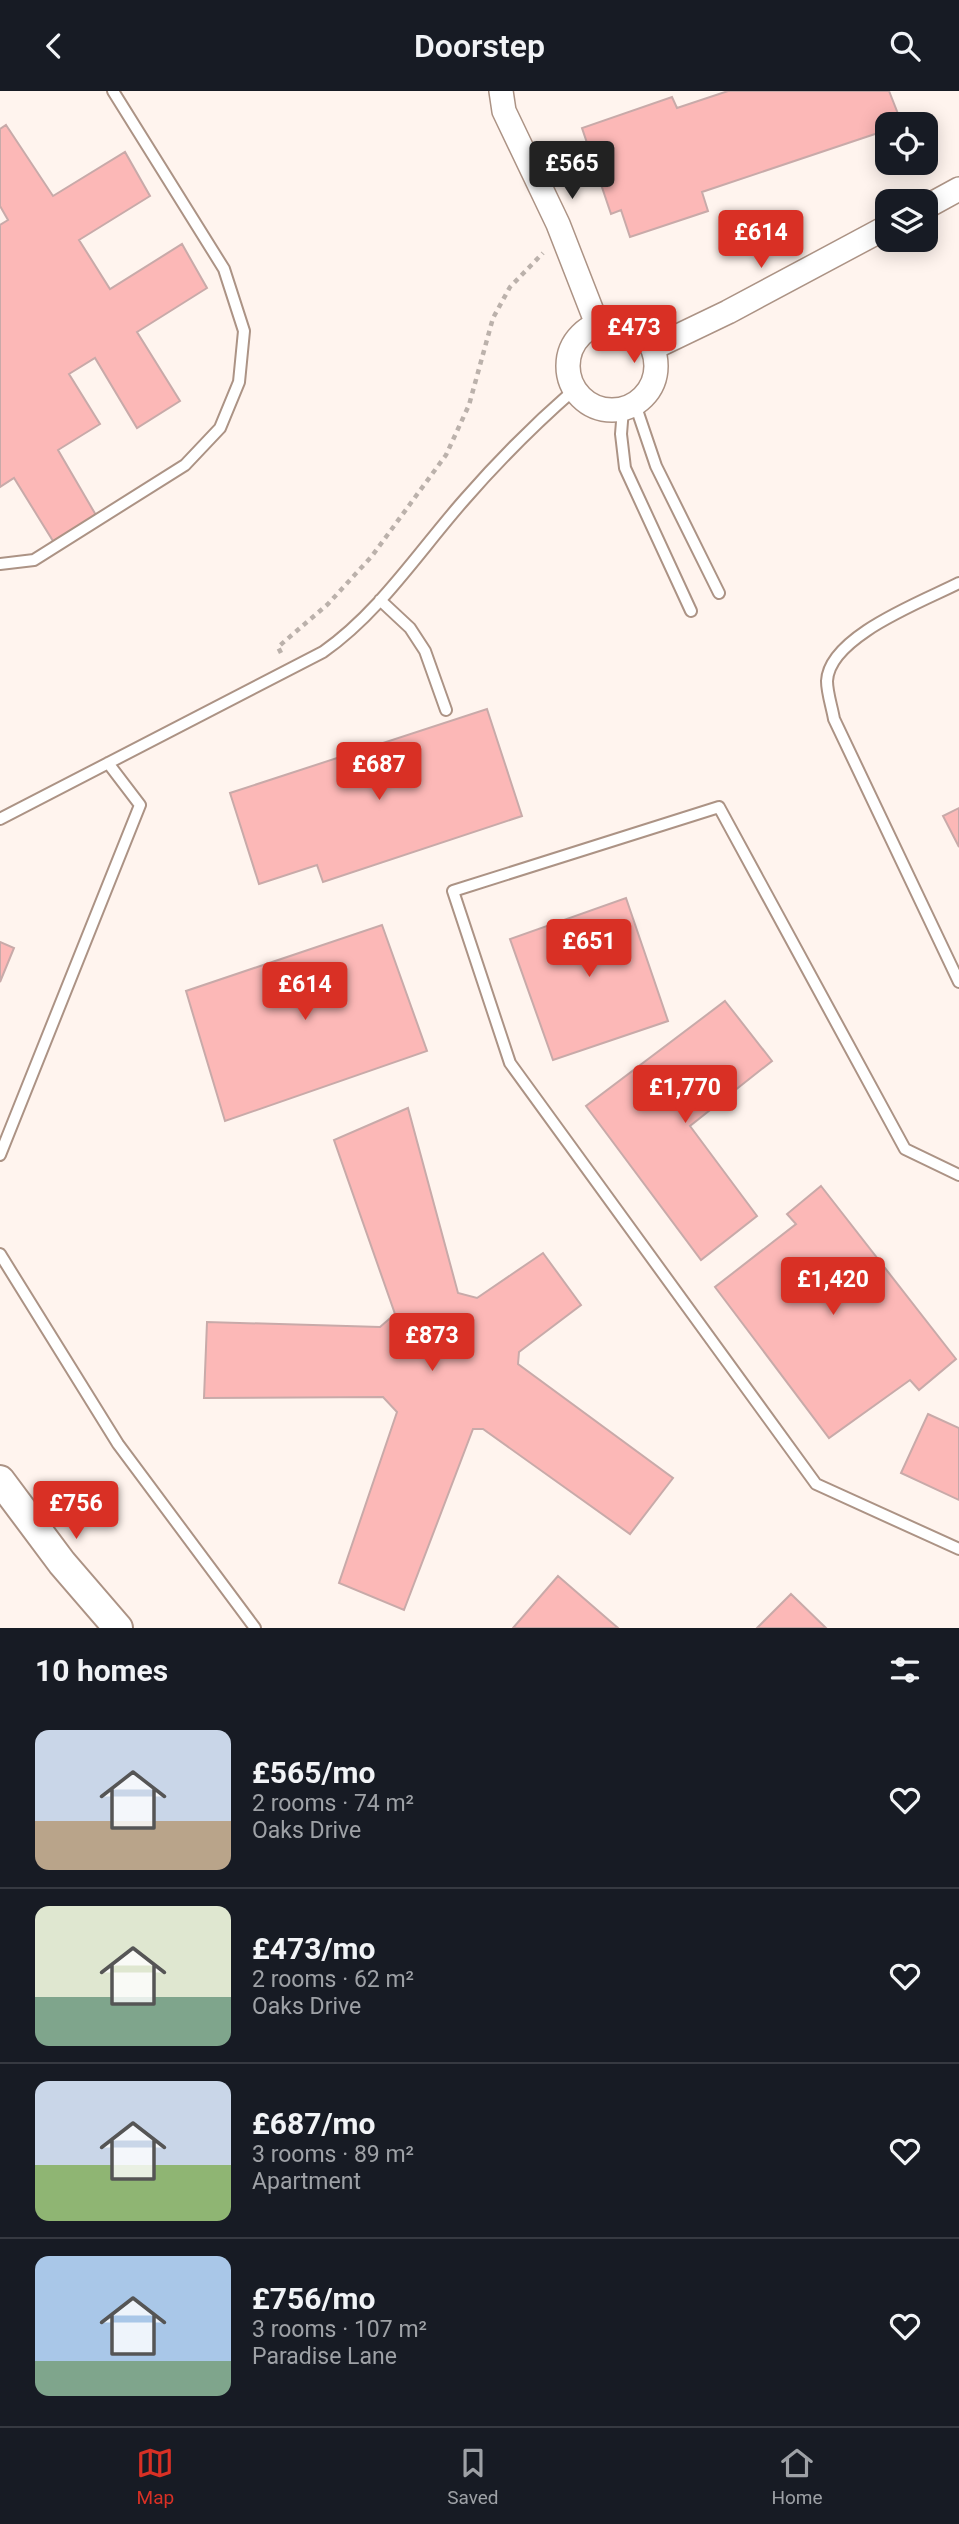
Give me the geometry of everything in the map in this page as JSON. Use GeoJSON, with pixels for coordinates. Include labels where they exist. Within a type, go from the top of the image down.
{"type":"FeatureCollection","features":[{"type":"Feature","properties":{"kind":"street"},"geometry":{"type":"LineString","coordinates":[[501,91],[504,111],[564,238],[597,324]]}},
{"type":"Feature","properties":{"kind":"street"},"geometry":{"type":"LineString","coordinates":[[938,200],[959,189]]}},
{"type":"Feature","properties":{"kind":"street"},"geometry":{"type":"LineString","coordinates":[[653,348],[729,312],[875,233]]}},
{"type":"Feature","properties":{"kind":"street"},"geometry":{"type":"LineString","coordinates":[[611,321],[624,323],[646,337],[653,348],[656,361],[652,385],[629,406],[608,410],[593,405],[575,389],[568,368],[570,354],[576,341],[585,331],[597,324],[611,321]]}},
{"type":"Feature","properties":{"kind":"street"},"geometry":{"type":"LineString","coordinates":[[0,1480],[62,1563],[118,1628]]}},
{"type":"Feature","properties":{"kind":"lane"},"geometry":{"type":"LineString","coordinates":[[0,564],[34,560],[184,464],[220,428],[239,382],[244,331],[224,269],[113,91]]}},
{"type":"Feature","properties":{"kind":"lane"},"geometry":{"type":"LineString","coordinates":[[0,819],[323,652],[348,634],[466,498],[548,413],[575,389]]}},
{"type":"Feature","properties":{"kind":"lane"},"geometry":{"type":"LineString","coordinates":[[629,406],[719,593]]}},
{"type":"Feature","properties":{"kind":"lane"},"geometry":{"type":"LineString","coordinates":[[629,406],[621,434],[625,468],[691,611]]}},
{"type":"Feature","properties":{"kind":"lane"},"geometry":{"type":"LineString","coordinates":[[959,583],[864,631],[839,652],[827,679],[834,719],[959,982]]}},
{"type":"Feature","properties":{"kind":"lane"},"geometry":{"type":"LineString","coordinates":[[380,600],[410,628],[425,651],[446,710]]}},
{"type":"Feature","properties":{"kind":"lane"},"geometry":{"type":"LineString","coordinates":[[0,1155],[141,805],[108,763]]}},
{"type":"Feature","properties":{"kind":"lane"},"geometry":{"type":"LineString","coordinates":[[959,1175],[905,1149],[719,807],[453,891],[510,1063],[816,1484],[959,1549]]}},
{"type":"Feature","properties":{"kind":"lane"},"geometry":{"type":"LineString","coordinates":[[0,1254],[118,1444],[255,1628]]}},
{"type":"Feature","properties":{"kind":"path"},"geometry":{"type":"LineString","coordinates":[[290,669],[278,647],[328,604],[372,556],[446,455],[469,405],[494,318],[510,287],[531,263],[564,238]]}},
{"type":"Feature","properties":{"kind":"building"},"geometry":{"type":"Polygon","coordinates":[[[728,91],[889,91],[897,112],[875,112],[875,134],[702,192],[708,211],[630,237],[621,210],[611,214],[582,128],[672,97],[677,108],[728,91]]]}},
{"type":"Feature","properties":{"kind":"building"},"geometry":{"type":"Polygon","coordinates":[[[6,125],[53,196],[125,152],[150,196],[79,240],[110,289],[182,244],[207,288],[137,332],[180,401],[137,428],[95,358],[69,374],[100,424],[58,450],[100,522],[58,549],[14,478],[0,487],[0,225],[8,220],[0,206],[0,129],[6,125]]]}},
{"type":"Feature","properties":{"kind":"building"},"geometry":{"type":"Polygon","coordinates":[[[487,709],[522,816],[323,882],[317,865],[259,884],[230,793],[487,709]]]}},
{"type":"Feature","properties":{"kind":"building"},"geometry":{"type":"Polygon","coordinates":[[[959,808],[959,847],[943,816],[959,808]]]}},
{"type":"Feature","properties":{"kind":"building"},"geometry":{"type":"Polygon","coordinates":[[[626,898],[668,1021],[553,1060],[510,939],[626,898]]]}},
{"type":"Feature","properties":{"kind":"building"},"geometry":{"type":"Polygon","coordinates":[[[382,925],[427,1051],[225,1121],[186,991],[382,925]]]}},
{"type":"Feature","properties":{"kind":"building"},"geometry":{"type":"Polygon","coordinates":[[[0,942],[14,948],[0,982],[0,942]]]}},
{"type":"Feature","properties":{"kind":"building"},"geometry":{"type":"Polygon","coordinates":[[[725,1001],[772,1061],[690,1126],[757,1216],[701,1260],[586,1106],[725,1001]]]}},
{"type":"Feature","properties":{"kind":"building"},"geometry":{"type":"Polygon","coordinates":[[[408,1108],[458,1293],[477,1298],[543,1253],[581,1305],[519,1352],[518,1364],[673,1478],[630,1534],[483,1429],[473,1429],[404,1610],[339,1583],[397,1412],[383,1397],[204,1398],[207,1322],[380,1327],[395,1314],[334,1140],[408,1108]]]}},
{"type":"Feature","properties":{"kind":"building"},"geometry":{"type":"Polygon","coordinates":[[[821,1186],[956,1359],[919,1390],[910,1380],[829,1438],[715,1287],[796,1224],[787,1214],[821,1186]]]}},
{"type":"Feature","properties":{"kind":"building"},"geometry":{"type":"Polygon","coordinates":[[[928,1414],[959,1428],[959,1500],[901,1473],[928,1414]]]}},
{"type":"Feature","properties":{"kind":"building"},"geometry":{"type":"Polygon","coordinates":[[[558,1576],[618,1628],[513,1628],[558,1576]]]}},
{"type":"Feature","properties":{"kind":"building"},"geometry":{"type":"Polygon","coordinates":[[[791,1594],[826,1628],[757,1628],[791,1594]]]}}]}
